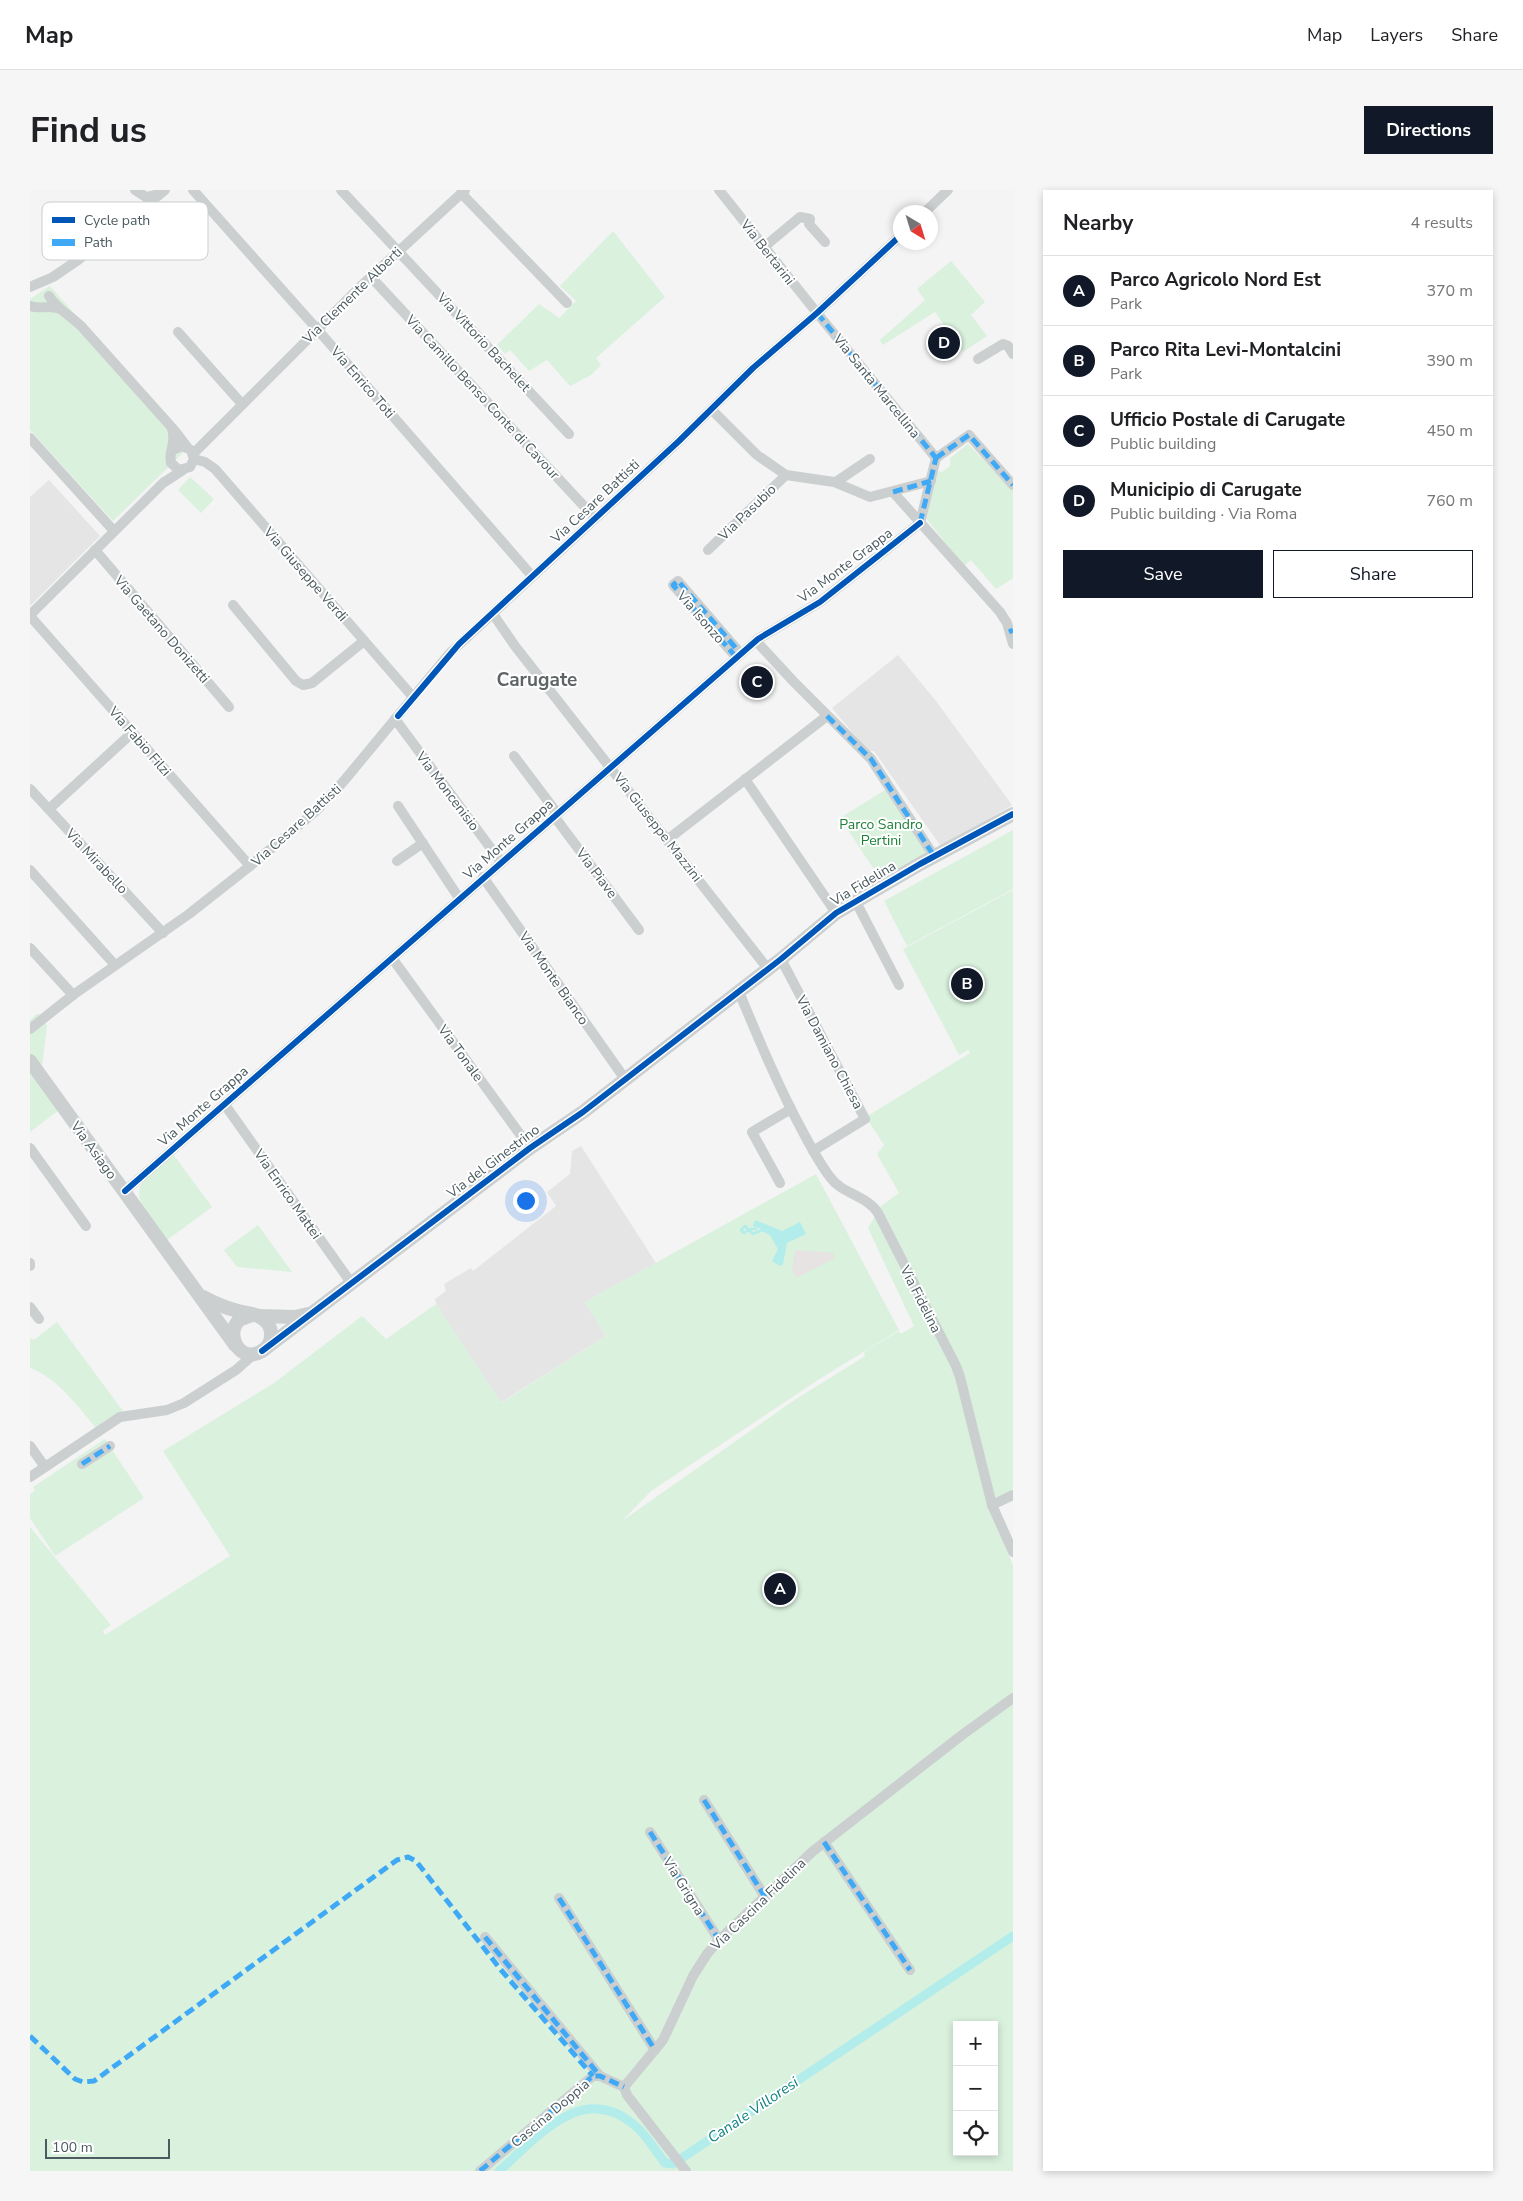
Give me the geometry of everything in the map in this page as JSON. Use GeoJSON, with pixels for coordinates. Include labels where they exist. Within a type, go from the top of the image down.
{"type":"FeatureCollection","features":[{"type":"Feature","properties":{"kind":"street","name":"Via Enrico Toti"},"geometry":{"type":"LineString","coordinates":[[193,190],[204,202]]}},
{"type":"Feature","properties":{"kind":"street","name":"Via Vittorio Bachelet"},"geometry":{"type":"LineString","coordinates":[[341,190],[569,434]]}},
{"type":"Feature","properties":{"kind":"street"},"geometry":{"type":"LineString","coordinates":[[932,205],[948,190]]}},
{"type":"Feature","properties":{"kind":"street"},"geometry":{"type":"LineString","coordinates":[[135,191],[146,197],[163,192]]}},
{"type":"Feature","properties":{"kind":"street","name":"Via Bertarini"},"geometry":{"type":"LineString","coordinates":[[723,191],[764,247],[817,313]]}},
{"type":"Feature","properties":{"kind":"street"},"geometry":{"type":"LineString","coordinates":[[150,202],[163,192]]}},
{"type":"Feature","properties":{"kind":"street","name":"Via Clemente Alberti"},"geometry":{"type":"LineString","coordinates":[[192,454],[317,329],[463,192]]}},
{"type":"Feature","properties":{"kind":"street"},"geometry":{"type":"LineString","coordinates":[[463,192],[567,303]]}},
{"type":"Feature","properties":{"kind":"street","name":"Via Enrico Toti"},"geometry":{"type":"LineString","coordinates":[[208,207],[532,576]]}},
{"type":"Feature","properties":{"kind":"street"},"geometry":{"type":"LineString","coordinates":[[764,247],[800,217],[810,219],[810,224],[826,242]]}},
{"type":"Feature","properties":{"kind":"street","name":"Via Cesare Battisti"},"geometry":{"type":"LineString","coordinates":[[30,1029],[73,995],[163,933],[250,866],[327,800],[450,653],[712,410],[753,368],[817,313],[893,242]]}},
{"type":"Feature","properties":{"kind":"street"},"geometry":{"type":"LineString","coordinates":[[32,286],[57,274],[77,260]]}},
{"type":"Feature","properties":{"kind":"street"},"geometry":{"type":"LineString","coordinates":[[42,307],[47,302],[48,293],[57,274]]}},
{"type":"Feature","properties":{"kind":"street","name":"Via Camillo Benso Conte di Cavour"},"geometry":{"type":"LineString","coordinates":[[371,277],[596,518]]}},
{"type":"Feature","properties":{"kind":"street"},"geometry":{"type":"LineString","coordinates":[[30,616],[94,550],[163,484],[190,467],[192,454],[170,426],[41,285],[32,286]]}},
{"type":"Feature","properties":{"kind":"street"},"geometry":{"type":"LineString","coordinates":[[30,306],[35,308],[52,306],[63,311]]}},
{"type":"Feature","properties":{"kind":"street","name":"Via Santa Marcellina"},"geometry":{"type":"LineString","coordinates":[[817,313],[936,458]]}},
{"type":"Feature","properties":{"kind":"street"},"geometry":{"type":"LineString","coordinates":[[178,332],[242,404]]}},
{"type":"Feature","properties":{"kind":"street"},"geometry":{"type":"LineString","coordinates":[[978,359],[1003,344],[1008,346],[1013,354]]}},
{"type":"Feature","properties":{"kind":"street"},"geometry":{"type":"LineString","coordinates":[[712,410],[757,455],[786,475],[836,482],[867,496],[893,492],[931,481]]}},
{"type":"Feature","properties":{"kind":"street"},"geometry":{"type":"LineString","coordinates":[[163,484],[171,463],[170,455],[173,450],[174,438],[170,426]]}},
{"type":"Feature","properties":{"kind":"street"},"geometry":{"type":"LineString","coordinates":[[920,523],[936,458],[969,435],[1013,483]]}},
{"type":"Feature","properties":{"kind":"street"},"geometry":{"type":"LineString","coordinates":[[30,438],[114,531]]}},
{"type":"Feature","properties":{"kind":"street"},"geometry":{"type":"LineString","coordinates":[[173,450],[180,446],[192,454]]}},
{"type":"Feature","properties":{"kind":"street","name":"Via Giuseppe Verdi"},"geometry":{"type":"LineString","coordinates":[[192,454],[215,469],[413,697]]}},
{"type":"Feature","properties":{"kind":"street"},"geometry":{"type":"LineString","coordinates":[[836,482],[870,459]]}},
{"type":"Feature","properties":{"kind":"street"},"geometry":{"type":"LineString","coordinates":[[171,463],[176,468],[183,470]]}},
{"type":"Feature","properties":{"kind":"street","name":"Via Pasubio"},"geometry":{"type":"LineString","coordinates":[[708,550],[786,475]]}},
{"type":"Feature","properties":{"kind":"street"},"geometry":{"type":"LineString","coordinates":[[893,492],[1001,614],[1011,631],[1013,644]]}},
{"type":"Feature","properties":{"kind":"street","name":"Via Monte Grappa"},"geometry":{"type":"LineString","coordinates":[[125,1191],[738,655],[756,640],[823,600],[920,523]]}},
{"type":"Feature","properties":{"kind":"street","name":"Via Gaetano Donizetti"},"geometry":{"type":"LineString","coordinates":[[94,550],[229,708]]}},
{"type":"Feature","properties":{"kind":"street","name":"Via Isonzo"},"geometry":{"type":"LineString","coordinates":[[678,581],[738,655],[674,585],[678,581]]}},
{"type":"Feature","properties":{"kind":"street"},"geometry":{"type":"LineString","coordinates":[[233,606],[296,681],[305,686],[312,683],[364,641]]}},
{"type":"Feature","properties":{"kind":"street","name":"Via Giuseppe Mazzini"},"geometry":{"type":"LineString","coordinates":[[493,614],[515,646],[768,969]]}},
{"type":"Feature","properties":{"kind":"street","name":"Via Fabio Filzi"},"geometry":{"type":"LineString","coordinates":[[30,616],[250,866]]}},
{"type":"Feature","properties":{"kind":"street"},"geometry":{"type":"LineString","coordinates":[[756,640],[827,716],[871,758],[934,856]]}},
{"type":"Feature","properties":{"kind":"street"},"geometry":{"type":"LineString","coordinates":[[667,840],[827,716]]}},
{"type":"Feature","properties":{"kind":"street","name":"Via Moncenisio"},"geometry":{"type":"LineString","coordinates":[[395,719],[501,862]]}},
{"type":"Feature","properties":{"kind":"street"},"geometry":{"type":"LineString","coordinates":[[49,809],[132,733]]}},
{"type":"Feature","properties":{"kind":"street","name":"Via Piave"},"geometry":{"type":"LineString","coordinates":[[514,756],[639,930]]}},
{"type":"Feature","properties":{"kind":"street"},"geometry":{"type":"LineString","coordinates":[[745,779],[836,913]]}},
{"type":"Feature","properties":{"kind":"street","name":"Via Mirabello"},"geometry":{"type":"LineString","coordinates":[[30,789],[163,933]]}},
{"type":"Feature","properties":{"kind":"street"},"geometry":{"type":"LineString","coordinates":[[398,806],[460,898]]}},
{"type":"Feature","properties":{"kind":"street","name":"Via Fidelina"},"geometry":{"type":"LineString","coordinates":[[1013,814],[855,900],[836,913],[739,992],[791,1109],[813,1151],[833,1181],[841,1188],[868,1202],[878,1213],[956,1366],[992,1505],[1013,1552]]}},
{"type":"Feature","properties":{"kind":"street"},"geometry":{"type":"LineString","coordinates":[[397,861],[423,843]]}},
{"type":"Feature","properties":{"kind":"street"},"geometry":{"type":"LineString","coordinates":[[30,870],[115,965]]}},
{"type":"Feature","properties":{"kind":"street","name":"Via Monte Bianco"},"geometry":{"type":"LineString","coordinates":[[483,878],[625,1079]]}},
{"type":"Feature","properties":{"kind":"street"},"geometry":{"type":"LineString","coordinates":[[855,900],[899,985]]}},
{"type":"Feature","properties":{"kind":"street"},"geometry":{"type":"LineString","coordinates":[[30,948],[73,995]]}},
{"type":"Feature","properties":{"kind":"street","name":"Via Tonale"},"geometry":{"type":"LineString","coordinates":[[392,958],[530,1148]]}},
{"type":"Feature","properties":{"kind":"street","name":"Via Damiano Chiesa"},"geometry":{"type":"LineString","coordinates":[[781,959],[865,1119],[813,1151]]}},
{"type":"Feature","properties":{"kind":"street","name":"Via del Ginestrino"},"geometry":{"type":"LineString","coordinates":[[30,1477],[118,1418],[133,1413],[167,1410],[182,1404],[225,1378],[249,1353],[316,1311],[739,992]]}},
{"type":"Feature","properties":{"kind":"street","name":"Via Asiago"},"geometry":{"type":"LineString","coordinates":[[30,1061],[35,1074],[125,1191],[202,1296],[249,1353]]}},
{"type":"Feature","properties":{"kind":"street","name":"Via Enrico Mattei"},"geometry":{"type":"LineString","coordinates":[[225,1105],[352,1284]]}},
{"type":"Feature","properties":{"kind":"street"},"geometry":{"type":"LineString","coordinates":[[780,1183],[752,1132],[791,1109]]}},
{"type":"Feature","properties":{"kind":"street"},"geometry":{"type":"LineString","coordinates":[[30,1148],[86,1226]]}},
{"type":"Feature","properties":{"kind":"street","name":"Via Asiago"},"geometry":{"type":"LineString","coordinates":[[202,1296],[229,1309],[256,1315]]}},
{"type":"Feature","properties":{"kind":"street"},"geometry":{"type":"LineString","coordinates":[[30,1307],[39,1319]]}},
{"type":"Feature","properties":{"kind":"street","name":"Via del Ginestrino"},"geometry":{"type":"LineString","coordinates":[[256,1315],[298,1317],[316,1311]]}},
{"type":"Feature","properties":{"kind":"street"},"geometry":{"type":"LineString","coordinates":[[256,1315],[268,1323],[272,1334],[270,1342],[249,1353],[232,1333],[235,1324],[242,1317],[256,1315]]}},
{"type":"Feature","properties":{"kind":"street"},"geometry":{"type":"LineString","coordinates":[[30,1446],[45,1467]]}},
{"type":"Feature","properties":{"kind":"street"},"geometry":{"type":"LineString","coordinates":[[82,1464],[110,1446]]}},
{"type":"Feature","properties":{"kind":"street"},"geometry":{"type":"LineString","coordinates":[[992,1505],[1013,1495]]}},
{"type":"Feature","properties":{"kind":"street","name":"Via Cascina Fidelina"},"geometry":{"type":"LineString","coordinates":[[624,2088],[665,2036],[693,1976],[719,1940],[824,1842],[1013,1698]]}},
{"type":"Feature","properties":{"kind":"street"},"geometry":{"type":"LineString","coordinates":[[704,1800],[765,1897]]}},
{"type":"Feature","properties":{"kind":"street","name":"Via Grigna"},"geometry":{"type":"LineString","coordinates":[[650,1832],[719,1940]]}},
{"type":"Feature","properties":{"kind":"street"},"geometry":{"type":"LineString","coordinates":[[824,1842],[910,1970]]}},
{"type":"Feature","properties":{"kind":"street"},"geometry":{"type":"LineString","coordinates":[[559,1898],[655,2050]]}},
{"type":"Feature","properties":{"kind":"street"},"geometry":{"type":"LineString","coordinates":[[485,1937],[600,2076]]}},
{"type":"Feature","properties":{"kind":"street","name":"Cascina Doppia"},"geometry":{"type":"LineString","coordinates":[[480,2171],[593,2076],[600,2076],[624,2088]]}},
{"type":"Feature","properties":{"kind":"street"},"geometry":{"type":"LineString","coordinates":[[624,2088],[627,2095],[685,2170]]}},
{"type":"Feature","properties":{"kind":"shaded area"},"geometry":{"type":"Polygon","coordinates":[[[49,480],[100,536],[30,606],[30,497],[49,480]]]}},
{"type":"Feature","properties":{"kind":"shaded area"},"geometry":{"type":"Polygon","coordinates":[[[898,655],[936,701],[1012,805],[945,845],[940,845],[874,751],[868,751],[832,708],[898,655]]]}},
{"type":"Feature","properties":{"kind":"shaded area"},"geometry":{"type":"Polygon","coordinates":[[[581,1146],[656,1263],[585,1302],[606,1336],[500,1403],[436,1304],[435,1299],[446,1291],[444,1284],[471,1268],[473,1271],[556,1206],[547,1192],[570,1174],[572,1151],[581,1146]]]}},
{"type":"Feature","properties":{"kind":"green space"},"geometry":{"type":"Polygon","coordinates":[[[613,231],[665,297],[596,358],[601,365],[591,375],[570,386],[547,360],[529,371],[510,350],[505,354],[497,345],[539,304],[559,318],[576,301],[560,286],[613,231]]]}},
{"type":"Feature","properties":{"kind":"green space"},"geometry":{"type":"Polygon","coordinates":[[[951,261],[985,302],[971,315],[987,336],[963,352],[935,312],[883,345],[880,340],[925,300],[917,289],[951,261]]]}},
{"type":"Feature","properties":{"kind":"green space"},"geometry":{"type":"Polygon","coordinates":[[[50,286],[191,445],[113,521],[30,430],[30,299],[50,286]]]}},
{"type":"Feature","properties":{"kind":"green space"},"geometry":{"type":"Polygon","coordinates":[[[968,444],[1013,490],[1013,578],[996,589],[971,560],[964,566],[925,517],[936,471],[942,472],[950,466],[950,458],[968,444]]]}},
{"type":"Feature","properties":{"kind":"green space"},"geometry":{"type":"Polygon","coordinates":[[[190,477],[214,499],[201,513],[178,490],[190,477]]]}},
{"type":"Feature","properties":{"kind":"green space","name":"Parco Sandro Pertini"},"geometry":{"type":"Polygon","coordinates":[[[885,790],[928,855],[881,880],[840,818],[885,790]]]}},
{"type":"Feature","properties":{"kind":"green space"},"geometry":{"type":"Polygon","coordinates":[[[1013,830],[1013,889],[907,946],[884,901],[1013,830]]]}},
{"type":"Feature","properties":{"kind":"green space"},"geometry":{"type":"Polygon","coordinates":[[[1013,890],[1013,1489],[988,1506],[1013,1565],[1013,2171],[30,2171],[30,1527],[111,1625],[103,1631],[105,1635],[230,1556],[163,1451],[274,1383],[362,1316],[386,1339],[436,1304],[501,1403],[606,1336],[585,1302],[816,1174],[899,1330],[818,1380],[651,1491],[622,1521],[793,1401],[865,1356],[864,1352],[899,1331],[901,1334],[914,1326],[868,1228],[881,1206],[899,1193],[877,1154],[884,1145],[866,1117],[970,1053],[968,1050],[959,1055],[903,949],[1013,890]]]}},
{"type":"Feature","properties":{"kind":"green space"},"geometry":{"type":"Polygon","coordinates":[[[38,1013],[47,1026],[42,1067],[63,1107],[30,1132],[30,1020],[38,1013]]]}},
{"type":"Feature","properties":{"kind":"green space"},"geometry":{"type":"Polygon","coordinates":[[[173,1154],[212,1207],[167,1240],[151,1221],[139,1196],[140,1188],[146,1177],[173,1154]]]}},
{"type":"Feature","properties":{"kind":"green space"},"geometry":{"type":"Polygon","coordinates":[[[258,1225],[292,1272],[237,1267],[224,1250],[258,1225]]]}},
{"type":"Feature","properties":{"kind":"green space"},"geometry":{"type":"Polygon","coordinates":[[[57,1322],[123,1411],[97,1429],[58,1386],[50,1379],[30,1368],[30,1338],[34,1340],[57,1322]]]}},
{"type":"Feature","properties":{"kind":"green space"},"geometry":{"type":"Polygon","coordinates":[[[105,1439],[144,1498],[55,1556],[30,1518],[30,1494],[35,1491],[33,1487],[105,1439]]]}},
{"type":"Feature","properties":{"kind":"sand"},"geometry":{"type":"Polygon","coordinates":[[[795,1250],[833,1253],[835,1258],[796,1278],[792,1270],[795,1250]]]}},
{"type":"Feature","properties":{"kind":"water"},"geometry":{"type":"Polygon","coordinates":[[[755,1220],[782,1231],[800,1222],[806,1234],[787,1243],[783,1264],[780,1266],[772,1261],[778,1249],[770,1235],[767,1234],[768,1231],[753,1226],[755,1220]]]}},
{"type":"Feature","properties":{"kind":"waterway"},"geometry":{"type":"LineString","coordinates":[[756,1229],[751,1229],[744,1233],[741,1230],[745,1226],[753,1234],[762,1230],[769,1233]]}},
{"type":"Feature","properties":{"kind":"waterway","name":"Canale Villoresi"},"geometry":{"type":"LineString","coordinates":[[499,2171],[528,2144],[560,2119],[578,2112],[595,2109],[614,2112],[633,2124],[646,2137],[665,2163],[673,2164],[1013,1936]]}},
{"type":"Feature","properties":{"kind":"marked path"},"geometry":{"type":"LineString","coordinates":[[817,313],[936,458]]}},
{"type":"Feature","properties":{"kind":"marked path"},"geometry":{"type":"LineString","coordinates":[[936,458],[969,435],[1013,485]]}},
{"type":"Feature","properties":{"kind":"marked path"},"geometry":{"type":"LineString","coordinates":[[920,523],[936,458]]}},
{"type":"Feature","properties":{"kind":"marked path"},"geometry":{"type":"LineString","coordinates":[[893,492],[931,481]]}},
{"type":"Feature","properties":{"kind":"marked path"},"geometry":{"type":"LineString","coordinates":[[736,657],[673,585],[678,581],[741,654]]}},
{"type":"Feature","properties":{"kind":"marked path"},"geometry":{"type":"LineString","coordinates":[[1009,632],[1013,630]]}},
{"type":"Feature","properties":{"kind":"marked path"},"geometry":{"type":"LineString","coordinates":[[827,716],[871,759],[934,856]]}},
{"type":"Feature","properties":{"kind":"marked path"},"geometry":{"type":"LineString","coordinates":[[82,1464],[110,1446]]}},
{"type":"Feature","properties":{"kind":"marked path"},"geometry":{"type":"LineString","coordinates":[[704,1800],[765,1897]]}},
{"type":"Feature","properties":{"kind":"marked path"},"geometry":{"type":"LineString","coordinates":[[650,1832],[719,1940]]}},
{"type":"Feature","properties":{"kind":"marked path"},"geometry":{"type":"LineString","coordinates":[[824,1842],[910,1970]]}},
{"type":"Feature","properties":{"kind":"marked path"},"geometry":{"type":"LineString","coordinates":[[30,2036],[75,2079],[83,2082],[94,2081],[397,1860],[408,1857],[416,1861],[501,1970],[593,2076]]}},
{"type":"Feature","properties":{"kind":"marked path"},"geometry":{"type":"LineString","coordinates":[[559,1898],[655,2050]]}},
{"type":"Feature","properties":{"kind":"marked path"},"geometry":{"type":"LineString","coordinates":[[485,1937],[600,2076]]}},
{"type":"Feature","properties":{"kind":"marked path"},"geometry":{"type":"LineString","coordinates":[[480,2171],[593,2076],[600,2076],[624,2087]]}},
{"type":"Feature","properties":{"kind":"cycle path"},"geometry":{"type":"LineString","coordinates":[[398,716],[459,644],[679,441],[753,368],[817,313],[893,242]]}},
{"type":"Feature","properties":{"kind":"cycle path"},"geometry":{"type":"LineString","coordinates":[[125,1191],[758,639],[820,602],[920,523]]}},
{"type":"Feature","properties":{"kind":"cycle path"},"geometry":{"type":"LineString","coordinates":[[262,1351],[530,1148],[583,1112],[781,959],[836,913],[920,864],[1013,814]]}},
{"type":"Feature","properties":{"kind":"place","name":"Municipio di Carugate"},"geometry":{"type":"Point","coordinates":[944,343]}},
{"type":"Feature","properties":{"kind":"place","name":"Ufficio Postale di Carugate"},"geometry":{"type":"Point","coordinates":[757,682]}},
{"type":"Feature","properties":{"kind":"place","name":"Parco Rita Levi-Montalcini"},"geometry":{"type":"Point","coordinates":[967,984]}},
{"type":"Feature","properties":{"kind":"place","name":"Parco Agricolo Nord Est"},"geometry":{"type":"Point","coordinates":[780,1589]}},
{"type":"Feature","properties":{"kind":"district","name":"Carugate"},"geometry":{"type":"Point","coordinates":[537,679]}}]}
